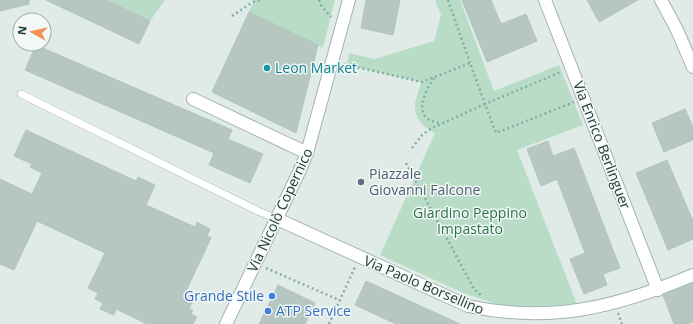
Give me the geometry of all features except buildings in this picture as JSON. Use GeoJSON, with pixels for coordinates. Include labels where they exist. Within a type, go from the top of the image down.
{"type":"FeatureCollection","features":[{"type":"Feature","properties":{"kind":"street","name":"Via Nicolò Copernico"},"geometry":{"type":"LineString","coordinates":[[226,324],[307,153],[349,0]]}},
{"type":"Feature","properties":{"kind":"street","name":"Via Enrico Berlinguer"},"geometry":{"type":"LineString","coordinates":[[545,0],[658,290]]}},
{"type":"Feature","properties":{"kind":"street"},"geometry":{"type":"LineString","coordinates":[[661,0],[677,30],[693,68]]}},
{"type":"Feature","properties":{"kind":"street"},"geometry":{"type":"LineString","coordinates":[[193,99],[307,153]]}},
{"type":"Feature","properties":{"kind":"street","name":"Via Paolo Borsellino"},"geometry":{"type":"LineString","coordinates":[[277,219],[468,306],[494,314],[540,318],[579,315],[609,308],[693,275]]}},
{"type":"Feature","properties":{"kind":"lane"},"geometry":{"type":"LineString","coordinates":[[21,94],[277,219]]}},
{"type":"Feature","properties":{"kind":"path"},"geometry":{"type":"LineString","coordinates":[[232,16],[253,2],[261,0]]}},
{"type":"Feature","properties":{"kind":"path"},"geometry":{"type":"LineString","coordinates":[[319,0],[320,4],[331,17]]}},
{"type":"Feature","properties":{"kind":"path"},"geometry":{"type":"LineString","coordinates":[[448,0],[496,134],[583,98]]}},
{"type":"Feature","properties":{"kind":"path"},"geometry":{"type":"LineString","coordinates":[[332,61],[422,82],[470,63]]}},
{"type":"Feature","properties":{"kind":"path"},"geometry":{"type":"LineString","coordinates":[[412,148],[423,134],[432,128],[572,68]]}},
{"type":"Feature","properties":{"kind":"path"},"geometry":{"type":"LineString","coordinates":[[434,78],[424,93],[422,106],[424,114],[428,119],[443,123]]}},
{"type":"Feature","properties":{"kind":"path"},"geometry":{"type":"LineString","coordinates":[[406,163],[474,289],[486,300]]}},
{"type":"Feature","properties":{"kind":"path"},"geometry":{"type":"LineString","coordinates":[[329,324],[359,257]]}},
{"type":"Feature","properties":{"kind":"path"},"geometry":{"type":"LineString","coordinates":[[255,264],[339,300]]}},
{"type":"Feature","properties":{"kind":"green space"},"geometry":{"type":"Polygon","coordinates":[[[106,0],[165,0],[150,21],[106,0]]]}},
{"type":"Feature","properties":{"kind":"green space"},"geometry":{"type":"Polygon","coordinates":[[[254,0],[335,0],[323,48],[249,12],[254,0]]]}},
{"type":"Feature","properties":{"kind":"green space","name":"Giardino Peppino Impastato"},"geometry":{"type":"Polygon","coordinates":[[[435,0],[460,0],[494,91],[559,65],[583,125],[517,150],[578,307],[514,308],[493,303],[463,293],[380,255],[435,133],[420,122],[416,114],[415,104],[421,82],[347,65],[349,53],[374,59],[434,41],[441,15],[435,0]]]}},
{"type":"Feature","properties":{"kind":"place","name":"Leon Market"},"geometry":{"type":"Point","coordinates":[267,68]}},
{"type":"Feature","properties":{"kind":"place","name":"Piazzale Giovanni Falcone"},"geometry":{"type":"Point","coordinates":[361,182]}},
{"type":"Feature","properties":{"kind":"place","name":"Grande Stile"},"geometry":{"type":"Point","coordinates":[272,296]}},
{"type":"Feature","properties":{"kind":"place","name":"ATP Service"},"geometry":{"type":"Point","coordinates":[268,311]}}]}
